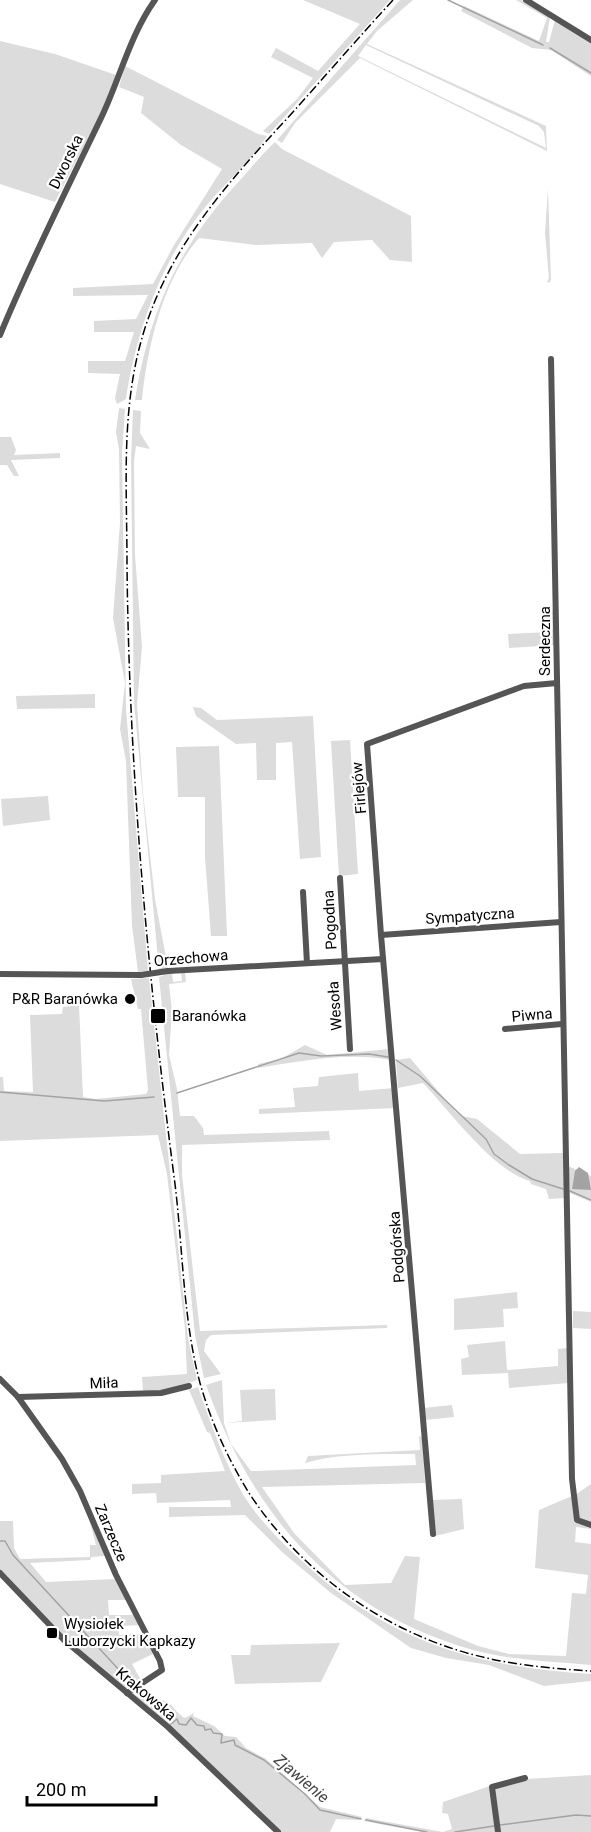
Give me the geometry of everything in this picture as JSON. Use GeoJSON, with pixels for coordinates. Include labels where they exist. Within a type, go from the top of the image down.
{"type":"FeatureCollection","features":[{"type":"Feature","properties":{"kind":"street","name":"Dworska"},"geometry":{"type":"LineString","coordinates":[[0,335],[26,274],[110,98],[127,53],[155,0]]}},
{"type":"Feature","properties":{"kind":"street"},"geometry":{"type":"LineString","coordinates":[[526,0],[591,40]]}},
{"type":"Feature","properties":{"kind":"street","name":"Serdeczna"},"geometry":{"type":"LineString","coordinates":[[551,359],[562,1024],[574,1495],[577,1520],[591,1525]]}},
{"type":"Feature","properties":{"kind":"street","name":"Firlejów"},"geometry":{"type":"LineString","coordinates":[[383,958],[367,744],[524,686],[557,683]]}},
{"type":"Feature","properties":{"kind":"street","name":"Pogodna"},"geometry":{"type":"LineString","coordinates":[[340,879],[344,961]]}},
{"type":"Feature","properties":{"kind":"street"},"geometry":{"type":"LineString","coordinates":[[303,892],[307,963]]}},
{"type":"Feature","properties":{"kind":"street","name":"Sympatyczna"},"geometry":{"type":"LineString","coordinates":[[381,935],[561,922]]}},
{"type":"Feature","properties":{"kind":"street","name":"Orzechowa"},"geometry":{"type":"LineString","coordinates":[[0,974],[141,975],[168,971],[383,958]]}},
{"type":"Feature","properties":{"kind":"street","name":"Podgórska"},"geometry":{"type":"LineString","coordinates":[[383,958],[433,1534]]}},
{"type":"Feature","properties":{"kind":"street","name":"Wesoła"},"geometry":{"type":"LineString","coordinates":[[344,961],[350,1049]]}},
{"type":"Feature","properties":{"kind":"street","name":"Piwna"},"geometry":{"type":"LineString","coordinates":[[505,1029],[562,1024]]}},
{"type":"Feature","properties":{"kind":"street","name":"Zarzecze"},"geometry":{"type":"LineString","coordinates":[[0,1379],[18,1397],[62,1459],[80,1491],[116,1575],[160,1661],[162,1670],[127,1693]]}},
{"type":"Feature","properties":{"kind":"street","name":"Miła"},"geometry":{"type":"LineString","coordinates":[[18,1397],[161,1393],[189,1386]]}},
{"type":"Feature","properties":{"kind":"street","name":"Krakowska"},"geometry":{"type":"LineString","coordinates":[[0,1573],[64,1640],[168,1727],[278,1832]]}},
{"type":"Feature","properties":{"kind":"street"},"geometry":{"type":"LineString","coordinates":[[498,1832],[492,1787],[525,1778]]}},
{"type":"Feature","properties":{"kind":"shaded area"},"geometry":{"type":"Polygon","coordinates":[[[303,0],[390,0],[269,134],[263,131],[297,99],[313,78],[271,57],[276,48],[318,71],[360,24],[303,0]]]}},
{"type":"Feature","properties":{"kind":"shaded area"},"geometry":{"type":"Polygon","coordinates":[[[400,0],[413,0],[377,31],[367,44],[546,126],[547,151],[360,58],[295,123],[282,143],[277,140],[400,0]],[[366,45],[358,56],[546,148],[544,132],[539,126],[366,45]]]}},
{"type":"Feature","properties":{"kind":"shaded area"},"geometry":{"type":"Polygon","coordinates":[[[516,0],[521,0],[550,17],[546,42],[549,42],[555,20],[591,42],[591,76],[551,50],[532,48],[461,11],[464,6],[539,41],[547,18],[516,0]]]}},
{"type":"Feature","properties":{"kind":"shaded area"},"geometry":{"type":"Polygon","coordinates":[[[0,41],[55,54],[116,75],[99,117],[55,202],[0,184],[0,41]]]}},
{"type":"Feature","properties":{"kind":"shaded area"},"geometry":{"type":"Polygon","coordinates":[[[125,66],[258,134],[267,136],[254,154],[207,205],[177,248],[153,296],[144,322],[126,399],[117,404],[115,398],[120,374],[88,373],[88,361],[125,361],[134,332],[94,332],[94,321],[136,319],[148,295],[73,296],[73,288],[153,284],[174,245],[222,169],[181,145],[141,113],[144,97],[119,87],[125,66]]]}},
{"type":"Feature","properties":{"kind":"shaded area"},"geometry":{"type":"Polygon","coordinates":[[[275,142],[282,149],[411,216],[412,262],[390,260],[372,240],[334,242],[322,258],[312,243],[257,245],[199,238],[186,255],[166,294],[148,359],[142,400],[135,400],[149,337],[170,281],[184,255],[219,204],[275,142]]]}},
{"type":"Feature","properties":{"kind":"shaded area"},"geometry":{"type":"Polygon","coordinates":[[[548,189],[551,280],[549,283],[547,282],[549,278],[545,233],[548,189]]]}},
{"type":"Feature","properties":{"kind":"shaded area"},"geometry":{"type":"Polygon","coordinates":[[[119,408],[125,409],[122,453],[126,709],[148,971],[138,972],[132,926],[126,761],[120,729],[125,683],[113,618],[120,523],[119,449],[116,432],[119,408]]]}},
{"type":"Feature","properties":{"kind":"shaded area"},"geometry":{"type":"Polygon","coordinates":[[[133,410],[141,411],[140,433],[150,449],[136,446],[134,461],[135,555],[142,647],[137,704],[143,793],[155,899],[168,968],[159,970],[134,702],[131,459],[133,410]]]}},
{"type":"Feature","properties":{"kind":"shaded area"},"geometry":{"type":"Polygon","coordinates":[[[0,437],[11,437],[16,450],[14,455],[60,453],[60,458],[11,460],[19,476],[14,476],[7,465],[0,465],[0,437]]]}},
{"type":"Feature","properties":{"kind":"shaded area"},"geometry":{"type":"Polygon","coordinates":[[[554,608],[555,645],[509,648],[508,634],[549,632],[549,612],[554,608]]]}},
{"type":"Feature","properties":{"kind":"shaded area"},"geometry":{"type":"Polygon","coordinates":[[[95,694],[95,708],[17,709],[16,696],[95,694]]]}},
{"type":"Feature","properties":{"kind":"shaded area"},"geometry":{"type":"Polygon","coordinates":[[[193,707],[201,708],[217,720],[313,716],[321,857],[300,859],[292,742],[276,743],[276,780],[257,780],[256,743],[236,744],[196,716],[193,707]]]}},
{"type":"Feature","properties":{"kind":"shaded area"},"geometry":{"type":"Polygon","coordinates":[[[350,740],[358,874],[339,876],[331,741],[350,740]]]}},
{"type":"Feature","properties":{"kind":"shaded area"},"geometry":{"type":"Polygon","coordinates":[[[219,746],[227,936],[211,936],[205,857],[205,797],[178,797],[176,747],[219,746]]]}},
{"type":"Feature","properties":{"kind":"shaded area"},"geometry":{"type":"Polygon","coordinates":[[[48,796],[50,820],[3,826],[1,799],[48,796]]]}},
{"type":"Feature","properties":{"kind":"shaded area"},"geometry":{"type":"Polygon","coordinates":[[[181,971],[185,972],[186,982],[169,984],[172,1011],[169,1055],[177,1089],[180,1116],[194,1116],[203,1128],[204,1135],[329,1131],[330,1140],[182,1145],[182,1175],[200,1331],[387,1325],[387,1328],[211,1335],[206,1340],[204,1351],[221,1374],[204,1378],[195,1335],[159,977],[172,972],[173,982],[182,981],[181,971]]]}},
{"type":"Feature","properties":{"kind":"shaded area"},"geometry":{"type":"Polygon","coordinates":[[[149,978],[188,1338],[197,1380],[167,1390],[143,1392],[142,1377],[187,1374],[185,1329],[167,1174],[158,1135],[0,1141],[0,1077],[3,1077],[4,1091],[33,1092],[30,1015],[62,1014],[63,1007],[79,1005],[83,1097],[96,1099],[146,1094],[148,1090],[141,1009],[138,1009],[131,979],[149,978]]]}},
{"type":"Feature","properties":{"kind":"shaded area"},"geometry":{"type":"Polygon","coordinates":[[[305,1045],[327,1055],[390,1049],[391,1060],[341,1057],[258,1068],[258,1064],[281,1059],[305,1045]]]}},
{"type":"Feature","properties":{"kind":"shaded area"},"geometry":{"type":"Polygon","coordinates":[[[410,1058],[456,1112],[462,1116],[477,1119],[520,1154],[564,1153],[565,1198],[549,1199],[546,1189],[531,1184],[530,1181],[501,1165],[473,1139],[423,1083],[398,1088],[396,1060],[410,1058]]]}},
{"type":"Feature","properties":{"kind":"shaded area"},"geometry":{"type":"Polygon","coordinates":[[[358,1073],[359,1091],[394,1088],[396,1108],[259,1114],[259,1109],[295,1107],[293,1088],[318,1086],[319,1077],[358,1073]]]}},
{"type":"Feature","properties":{"kind":"shaded area"},"geometry":{"type":"Polygon","coordinates":[[[568,1166],[591,1176],[591,1202],[570,1193],[568,1166]]]}},
{"type":"Feature","properties":{"kind":"shaded area"},"geometry":{"type":"Polygon","coordinates":[[[579,1167],[588,1173],[591,1190],[572,1189],[575,1171],[579,1167]]]}},
{"type":"Feature","properties":{"kind":"shaded area"},"geometry":{"type":"Polygon","coordinates":[[[517,1292],[518,1308],[503,1309],[504,1327],[454,1330],[454,1299],[517,1292]]]}},
{"type":"Feature","properties":{"kind":"shaded area"},"geometry":{"type":"Polygon","coordinates":[[[573,1311],[591,1312],[591,1329],[573,1328],[573,1311]]]}},
{"type":"Feature","properties":{"kind":"shaded area"},"geometry":{"type":"Polygon","coordinates":[[[505,1341],[507,1370],[558,1366],[558,1349],[568,1348],[569,1383],[509,1388],[508,1373],[462,1375],[461,1359],[469,1357],[467,1345],[505,1341]]]}},
{"type":"Feature","properties":{"kind":"shaded area"},"geometry":{"type":"Polygon","coordinates":[[[222,1380],[224,1423],[230,1442],[206,1385],[222,1380]]]}},
{"type":"Feature","properties":{"kind":"shaded area"},"geometry":{"type":"Polygon","coordinates":[[[198,1387],[224,1456],[250,1505],[286,1546],[334,1589],[367,1612],[401,1631],[436,1645],[472,1657],[509,1665],[591,1674],[591,1681],[544,1686],[489,1665],[446,1658],[411,1648],[331,1593],[282,1552],[245,1515],[169,1517],[169,1507],[231,1507],[230,1500],[157,1503],[156,1493],[132,1494],[132,1484],[161,1483],[161,1475],[225,1471],[189,1390],[198,1387]]]}},
{"type":"Feature","properties":{"kind":"shaded area"},"geometry":{"type":"Polygon","coordinates":[[[275,1389],[276,1420],[224,1423],[242,1421],[240,1390],[275,1389]]]}},
{"type":"Feature","properties":{"kind":"shaded area"},"geometry":{"type":"Polygon","coordinates":[[[452,1405],[454,1417],[425,1420],[423,1408],[452,1405]]]}},
{"type":"Feature","properties":{"kind":"shaded area"},"geometry":{"type":"Polygon","coordinates":[[[419,1436],[423,1437],[425,1483],[262,1487],[294,1533],[345,1585],[391,1583],[405,1556],[420,1557],[414,1619],[478,1646],[509,1654],[566,1656],[572,1593],[586,1594],[588,1575],[535,1568],[539,1510],[572,1496],[577,1523],[591,1526],[591,1529],[576,1527],[575,1542],[591,1544],[591,1665],[547,1662],[473,1650],[424,1633],[380,1611],[340,1584],[305,1552],[275,1516],[248,1476],[232,1446],[251,1471],[416,1465],[415,1454],[345,1456],[305,1463],[308,1456],[420,1450],[419,1436]]]}},
{"type":"Feature","properties":{"kind":"shaded area"},"geometry":{"type":"Polygon","coordinates":[[[591,1484],[591,1523],[578,1518],[575,1495],[591,1484]]]}},
{"type":"Feature","properties":{"kind":"shaded area"},"geometry":{"type":"Polygon","coordinates":[[[462,1499],[464,1529],[435,1536],[430,1500],[462,1499]]]}},
{"type":"Feature","properties":{"kind":"shaded area"},"geometry":{"type":"Polygon","coordinates":[[[89,1519],[105,1556],[91,1557],[90,1560],[30,1563],[46,1582],[116,1579],[127,1600],[108,1600],[109,1615],[134,1615],[140,1625],[119,1626],[119,1635],[145,1634],[155,1653],[132,1664],[141,1680],[125,1689],[63,1636],[0,1570],[0,1521],[13,1521],[14,1548],[20,1559],[90,1557],[90,1545],[96,1545],[89,1519]]]}},
{"type":"Feature","properties":{"kind":"shaded area"},"geometry":{"type":"Polygon","coordinates":[[[340,1643],[321,1682],[235,1684],[231,1655],[250,1655],[251,1645],[340,1643]]]}},
{"type":"Feature","properties":{"kind":"shaded area"},"geometry":{"type":"Polygon","coordinates":[[[140,1687],[148,1697],[170,1704],[185,1718],[194,1713],[193,1716],[214,1726],[225,1736],[236,1737],[246,1748],[266,1759],[320,1807],[362,1817],[359,1820],[336,1819],[330,1832],[281,1832],[173,1728],[133,1695],[133,1690],[140,1687]]]}},
{"type":"Feature","properties":{"kind":"shaded area"},"geometry":{"type":"Polygon","coordinates":[[[591,1775],[591,1832],[499,1832],[494,1788],[527,1779],[591,1775]]]}},
{"type":"Feature","properties":{"kind":"shaded area"},"geometry":{"type":"Polygon","coordinates":[[[490,1786],[496,1832],[443,1832],[452,1829],[448,1814],[442,1813],[443,1802],[490,1786]]]}},
{"type":"Feature","properties":{"kind":"shaded area"},"geometry":{"type":"Polygon","coordinates":[[[366,1818],[443,1832],[422,1832],[364,1821],[366,1818]]]}},
{"type":"Feature","properties":{"kind":"waterway"},"geometry":{"type":"LineString","coordinates":[[448,0],[543,45]]}},
{"type":"Feature","properties":{"kind":"waterway"},"geometry":{"type":"LineString","coordinates":[[550,48],[591,73]]}},
{"type":"Feature","properties":{"kind":"waterway"},"geometry":{"type":"LineString","coordinates":[[177,1093],[299,1053],[321,1056],[369,1054],[388,1057]]}},
{"type":"Feature","properties":{"kind":"waterway"},"geometry":{"type":"LineString","coordinates":[[396,1060],[420,1076],[486,1139],[494,1154],[532,1179],[563,1189]]}},
{"type":"Feature","properties":{"kind":"waterway"},"geometry":{"type":"LineString","coordinates":[[0,1092],[104,1101],[154,1097]]}},
{"type":"Feature","properties":{"kind":"waterway"},"geometry":{"type":"LineString","coordinates":[[570,1191],[591,1200]]}},
{"type":"Feature","properties":{"kind":"waterway","name":"Zjawienie"},"geometry":{"type":"LineString","coordinates":[[0,1541],[5,1541],[13,1555],[133,1685]]}},
{"type":"Feature","properties":{"kind":"waterway","name":"Zjawienie"},"geometry":{"type":"LineString","coordinates":[[137,1689],[153,1706],[168,1705],[171,1724],[177,1719],[179,1724],[186,1725],[191,1718],[197,1725],[204,1726],[205,1730],[211,1729],[213,1733],[222,1734],[221,1743],[234,1740],[235,1745],[264,1760],[305,1794],[320,1810],[361,1819]]}},
{"type":"Feature","properties":{"kind":"waterway","name":"Zjawienie"},"geometry":{"type":"LineString","coordinates":[[500,1825],[576,1815],[591,1816]]}},
{"type":"Feature","properties":{"kind":"waterway","name":"Zjawienie"},"geometry":{"type":"LineString","coordinates":[[366,1820],[427,1832]]}},
{"type":"Feature","properties":{"kind":"waterway","name":"Zjawienie"},"geometry":{"type":"LineString","coordinates":[[455,1832],[494,1826]]}},
{"type":"Feature","properties":{"kind":"railway"},"geometry":{"type":"LineString","coordinates":[[393,0],[249,161],[189,237],[158,294],[146,325],[132,384],[127,443],[126,503],[136,797],[148,952],[178,1209],[187,1309],[194,1359],[204,1398],[234,1467],[249,1493],[271,1523],[324,1577],[354,1600],[386,1619],[420,1636],[455,1649],[516,1664],[591,1671]]}},
{"type":"Feature","properties":{"kind":"place","name":"P&R Baranówka"},"geometry":{"type":"Point","coordinates":[130,999]}},
{"type":"Feature","properties":{"kind":"place","name":"Baranówka"},"geometry":{"type":"Point","coordinates":[158,1016]}},
{"type":"Feature","properties":{"kind":"place","name":"Wysiołek Luborzycki Kapkazy"},"geometry":{"type":"Point","coordinates":[52,1633]}}]}
